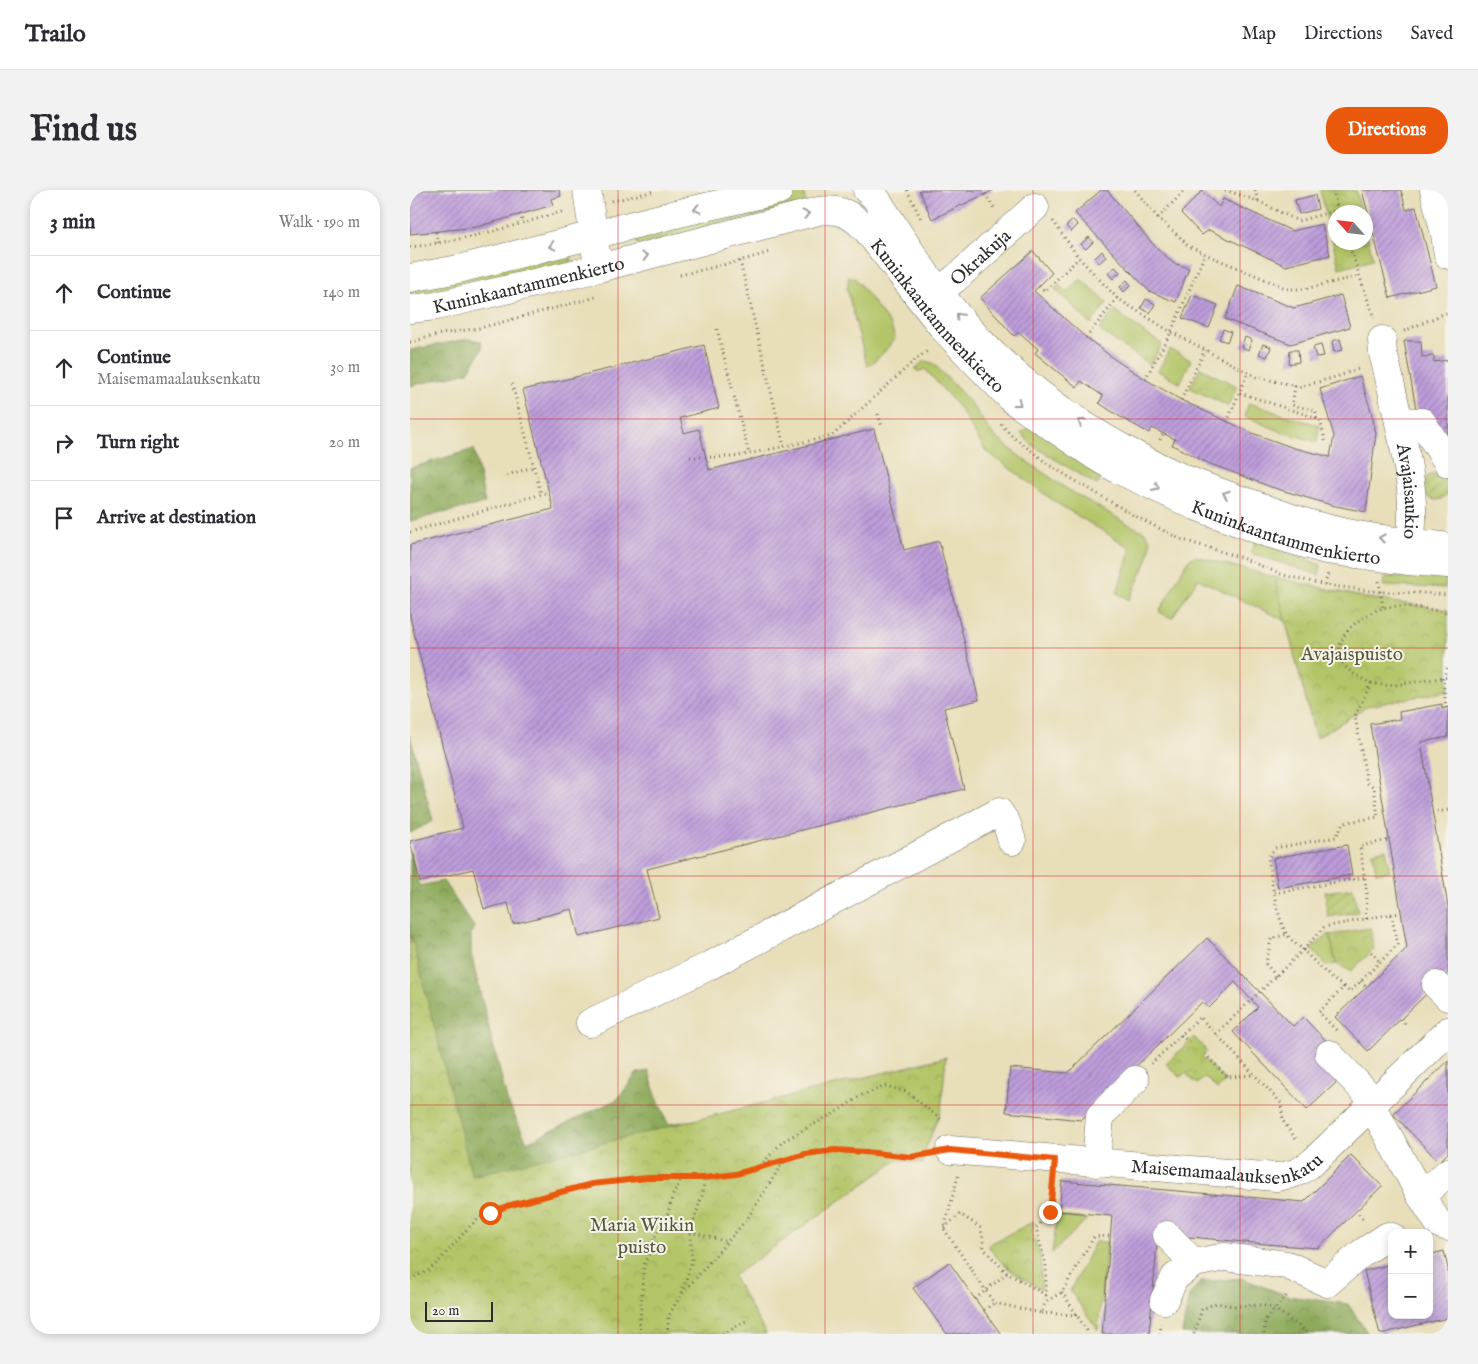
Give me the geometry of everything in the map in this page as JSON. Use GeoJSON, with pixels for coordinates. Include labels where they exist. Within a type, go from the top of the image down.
{"type":"FeatureCollection","features":[{"type":"Feature","properties":{"kind":"street","name":"Kuninkaantammenkierto"},"geometry":{"type":"LineString","coordinates":[[410,278],[459,269],[779,190]]}},
{"type":"Feature","properties":{"kind":"street","name":"Kuninkaantammenkierto"},"geometry":{"type":"LineString","coordinates":[[867,190],[875,197],[930,297],[944,329],[1014,400],[1095,456],[1117,469],[1195,506],[1264,532],[1326,550],[1410,545],[1448,546]]}},
{"type":"Feature","properties":{"kind":"street"},"geometry":{"type":"LineString","coordinates":[[1434,190],[1448,255]]}},
{"type":"Feature","properties":{"kind":"street"},"geometry":{"type":"LineString","coordinates":[[588,198],[598,268]]}},
{"type":"Feature","properties":{"kind":"street","name":"Kuninkaantammenkierto"},"geometry":{"type":"LineString","coordinates":[[410,309],[436,306],[598,268],[818,211],[847,201],[855,218],[930,297]]}},
{"type":"Feature","properties":{"kind":"street","name":"Okrakuja"},"geometry":{"type":"LineString","coordinates":[[930,297],[955,279],[1035,207]]}},
{"type":"Feature","properties":{"kind":"street","name":"Avajaisaukio"},"geometry":{"type":"LineString","coordinates":[[1383,350],[1404,444],[1413,502],[1410,545]]}},
{"type":"Feature","properties":{"kind":"street","name":"Avajaisaukio"},"geometry":{"type":"LineString","coordinates":[[1398,421],[1422,422],[1448,463]]}},
{"type":"Feature","properties":{"kind":"street","name":"Kuninkaantammenkierto"},"geometry":{"type":"LineString","coordinates":[[1410,545],[1448,564]]}},
{"type":"Feature","properties":{"kind":"street"},"geometry":{"type":"LineString","coordinates":[[590,1023],[709,966],[999,812],[1007,824],[1012,841]]}},
{"type":"Feature","properties":{"kind":"street","name":"Maisemamaalauksenkatu"},"geometry":{"type":"LineString","coordinates":[[957,1151],[1276,1177],[1292,1175],[1314,1162],[1448,1031]]}},
{"type":"Feature","properties":{"kind":"street"},"geometry":{"type":"LineString","coordinates":[[1333,1043],[1372,1105],[1422,1196],[1437,1228]]}},
{"type":"Feature","properties":{"kind":"street"},"geometry":{"type":"LineString","coordinates":[[1096,1163],[1100,1116],[1135,1080]]}},
{"type":"Feature","properties":{"kind":"street"},"geometry":{"type":"LineString","coordinates":[[1422,1196],[1448,1172]]}},
{"type":"Feature","properties":{"kind":"street"},"geometry":{"type":"LineString","coordinates":[[1167,1235],[1194,1263]]}},
{"type":"Feature","properties":{"kind":"street"},"geometry":{"type":"LineString","coordinates":[[1164,1300],[1175,1277],[1194,1263],[1225,1257],[1287,1265],[1327,1283],[1362,1252],[1388,1236]]}},
{"type":"Feature","properties":{"kind":"path"},"geometry":{"type":"LineString","coordinates":[[907,190],[924,225]]}},
{"type":"Feature","properties":{"kind":"path"},"geometry":{"type":"LineString","coordinates":[[1135,190],[1158,218],[1187,245],[1288,288],[1304,289],[1359,276]]}},
{"type":"Feature","properties":{"kind":"path"},"geometry":{"type":"LineString","coordinates":[[1158,218],[1185,190]]}},
{"type":"Feature","properties":{"kind":"path"},"geometry":{"type":"LineString","coordinates":[[1225,190],[1258,201],[1298,221],[1328,214]]}},
{"type":"Feature","properties":{"kind":"path"},"geometry":{"type":"LineString","coordinates":[[1255,190],[1258,201]]}},
{"type":"Feature","properties":{"kind":"path"},"geometry":{"type":"LineString","coordinates":[[1333,190],[1337,205]]}},
{"type":"Feature","properties":{"kind":"path"},"geometry":{"type":"LineString","coordinates":[[410,247],[438,243],[524,223],[588,198],[606,203],[654,192]]}},
{"type":"Feature","properties":{"kind":"path"},"geometry":{"type":"LineString","coordinates":[[986,194],[994,208]]}},
{"type":"Feature","properties":{"kind":"path"},"geometry":{"type":"LineString","coordinates":[[1035,207],[1055,222],[1079,258],[1118,298],[1172,332],[1257,377],[1300,387],[1339,376],[1448,312]]}},
{"type":"Feature","properties":{"kind":"path"},"geometry":{"type":"LineString","coordinates":[[520,214],[524,223]]}},
{"type":"Feature","properties":{"kind":"path"},"geometry":{"type":"LineString","coordinates":[[436,232],[438,243]]}},
{"type":"Feature","properties":{"kind":"path"},"geometry":{"type":"LineString","coordinates":[[1351,250],[1383,350]]}},
{"type":"Feature","properties":{"kind":"path"},"geometry":{"type":"LineString","coordinates":[[673,277],[773,251]]}},
{"type":"Feature","properties":{"kind":"path"},"geometry":{"type":"LineString","coordinates":[[1145,379],[1172,332],[1205,254]]}},
{"type":"Feature","properties":{"kind":"path"},"geometry":{"type":"LineString","coordinates":[[1039,286],[1045,291],[1079,258]]}},
{"type":"Feature","properties":{"kind":"path"},"geometry":{"type":"LineString","coordinates":[[740,261],[784,446]]}},
{"type":"Feature","properties":{"kind":"path"},"geometry":{"type":"LineString","coordinates":[[410,342],[441,334],[480,328],[598,296]]}},
{"type":"Feature","properties":{"kind":"path"},"geometry":{"type":"LineString","coordinates":[[1086,338],[1118,298]]}},
{"type":"Feature","properties":{"kind":"path"},"geometry":{"type":"LineString","coordinates":[[717,329],[749,454]]}},
{"type":"Feature","properties":{"kind":"path"},"geometry":{"type":"LineString","coordinates":[[690,457],[734,457],[832,436],[914,360],[934,346]]}},
{"type":"Feature","properties":{"kind":"path"},"geometry":{"type":"LineString","coordinates":[[1181,400],[1205,350]]}},
{"type":"Feature","properties":{"kind":"path"},"geometry":{"type":"LineString","coordinates":[[1228,422],[1248,372]]}},
{"type":"Feature","properties":{"kind":"path"},"geometry":{"type":"LineString","coordinates":[[512,384],[541,494]]}},
{"type":"Feature","properties":{"kind":"path"},"geometry":{"type":"LineString","coordinates":[[1295,386],[1292,405],[1316,411],[1316,418]]}},
{"type":"Feature","properties":{"kind":"path"},"geometry":{"type":"LineString","coordinates":[[1240,393],[1320,420],[1326,444]]}},
{"type":"Feature","properties":{"kind":"path"},"geometry":{"type":"LineString","coordinates":[[878,414],[882,427]]}},
{"type":"Feature","properties":{"kind":"path"},"geometry":{"type":"LineString","coordinates":[[507,475],[534,467]]}},
{"type":"Feature","properties":{"kind":"path"},"geometry":{"type":"LineString","coordinates":[[410,532],[549,492]]}},
{"type":"Feature","properties":{"kind":"path"},"geometry":{"type":"LineString","coordinates":[[1381,592],[1383,608]]}},
{"type":"Feature","properties":{"kind":"path"},"geometry":{"type":"LineString","coordinates":[[1448,613],[1429,608],[1392,606],[1383,608],[1353,624],[1344,637],[1340,650],[1340,656],[1348,669],[1371,683],[1389,686],[1448,677]]}},
{"type":"Feature","properties":{"kind":"path"},"geometry":{"type":"LineString","coordinates":[[1446,708],[1443,678],[1448,666]]}},
{"type":"Feature","properties":{"kind":"path"},"geometry":{"type":"LineString","coordinates":[[1371,683],[1355,716],[1367,783],[1374,788],[1378,817],[1343,824],[1336,837],[1275,848],[1268,858],[1274,893],[1287,934],[1331,978],[1350,992],[1398,944],[1391,914]]}},
{"type":"Feature","properties":{"kind":"path"},"geometry":{"type":"LineString","coordinates":[[1432,813],[1448,810]]}},
{"type":"Feature","properties":{"kind":"path"},"geometry":{"type":"LineString","coordinates":[[1366,919],[1367,894],[1360,846],[1389,840]]}},
{"type":"Feature","properties":{"kind":"path"},"geometry":{"type":"LineString","coordinates":[[1274,893],[1365,877]]}},
{"type":"Feature","properties":{"kind":"path"},"geometry":{"type":"LineString","coordinates":[[1216,1034],[1303,950],[1324,927],[1401,913]]}},
{"type":"Feature","properties":{"kind":"path"},"geometry":{"type":"LineString","coordinates":[[1276,976],[1266,964],[1271,939],[1287,934]]}},
{"type":"Feature","properties":{"kind":"path"},"geometry":{"type":"LineString","coordinates":[[1371,952],[1380,962]]}},
{"type":"Feature","properties":{"kind":"path"},"geometry":{"type":"LineString","coordinates":[[1361,981],[1367,987]]}},
{"type":"Feature","properties":{"kind":"path"},"geometry":{"type":"LineString","coordinates":[[1333,1043],[1319,1012],[1344,987]]}},
{"type":"Feature","properties":{"kind":"path"},"geometry":{"type":"LineString","coordinates":[[1161,1054],[1200,1017],[1281,1103],[1283,1121],[1314,1162]]}},
{"type":"Feature","properties":{"kind":"path"},"geometry":{"type":"LineString","coordinates":[[1400,1019],[1407,1026]]}},
{"type":"Feature","properties":{"kind":"path"},"geometry":{"type":"LineString","coordinates":[[1181,1035],[1189,1042]]}},
{"type":"Feature","properties":{"kind":"path"},"geometry":{"type":"LineString","coordinates":[[1205,1054],[1227,1077],[1255,1075]]}},
{"type":"Feature","properties":{"kind":"path"},"geometry":{"type":"LineString","coordinates":[[759,1167],[782,1141],[833,1114],[862,1095],[886,1086],[907,1092],[943,1121]]}},
{"type":"Feature","properties":{"kind":"path"},"geometry":{"type":"LineString","coordinates":[[410,1278],[428,1271],[439,1262],[468,1227],[478,1219],[507,1206],[592,1184],[647,1178],[704,1178],[736,1174],[786,1158],[835,1150],[911,1157],[957,1151],[944,1229],[994,1303],[1041,1313],[1077,1315]]}},
{"type":"Feature","properties":{"kind":"path"},"geometry":{"type":"LineString","coordinates":[[667,1334],[669,1315],[681,1295],[747,1219],[786,1158]]}},
{"type":"Feature","properties":{"kind":"path"},"geometry":{"type":"LineString","coordinates":[[1041,1313],[1046,1301],[1046,1265],[1036,1228],[1050,1212],[1055,1160]]}},
{"type":"Feature","properties":{"kind":"path"},"geometry":{"type":"LineString","coordinates":[[639,1334],[644,1265],[655,1237],[668,1214],[672,1197],[682,1178]]}},
{"type":"Feature","properties":{"kind":"path"},"geometry":{"type":"LineString","coordinates":[[681,1295],[692,1261],[690,1232],[703,1193],[704,1178]]}},
{"type":"Feature","properties":{"kind":"path"},"geometry":{"type":"LineString","coordinates":[[944,1229],[960,1214],[981,1228],[984,1248],[1007,1273],[1046,1295]]}},
{"type":"Feature","properties":{"kind":"path"},"geometry":{"type":"LineString","coordinates":[[690,1232],[728,1242]]}},
{"type":"Feature","properties":{"kind":"path"},"geometry":{"type":"LineString","coordinates":[[1046,1301],[1062,1292],[1094,1236],[1110,1236]]}},
{"type":"Feature","properties":{"kind":"path"},"geometry":{"type":"LineString","coordinates":[[975,1299],[1007,1273]]}},
{"type":"Feature","properties":{"kind":"path"},"geometry":{"type":"LineString","coordinates":[[1264,1334],[1265,1320],[1306,1273]]}},
{"type":"Feature","properties":{"kind":"path"},"geometry":{"type":"LineString","coordinates":[[1062,1292],[1090,1334]]}},
{"type":"Feature","properties":{"kind":"path"},"geometry":{"type":"LineString","coordinates":[[984,1310],[994,1303]]}},
{"type":"Feature","properties":{"kind":"path"},"geometry":{"type":"LineString","coordinates":[[1194,1334],[1202,1309],[1216,1303],[1233,1306],[1262,1305],[1276,1309],[1310,1334]]}},
{"type":"Feature","properties":{"kind":"path"},"geometry":{"type":"LineString","coordinates":[[723,1334],[746,1321]]}},
{"type":"Feature","properties":{"kind":"green space"},"geometry":{"type":"Polygon","coordinates":[[[1320,190],[1356,190],[1359,205],[1328,205],[1328,223],[1320,190]]]}},
{"type":"Feature","properties":{"kind":"green space"},"geometry":{"type":"Polygon","coordinates":[[[803,191],[806,203],[638,246],[634,233],[803,191]]]}},
{"type":"Feature","properties":{"kind":"green space"},"geometry":{"type":"Polygon","coordinates":[[[569,249],[572,262],[410,301],[410,287],[569,249]]]}},
{"type":"Feature","properties":{"kind":"green space"},"geometry":{"type":"Polygon","coordinates":[[[1335,250],[1371,250],[1373,259],[1339,268],[1335,250]]]}},
{"type":"Feature","properties":{"kind":"green space"},"geometry":{"type":"Polygon","coordinates":[[[849,277],[855,278],[891,326],[895,338],[867,366],[847,289],[849,277]]]}},
{"type":"Feature","properties":{"kind":"green space"},"geometry":{"type":"Polygon","coordinates":[[[1081,279],[1107,303],[1091,324],[1055,289],[1059,285],[1066,292],[1081,279]]]}},
{"type":"Feature","properties":{"kind":"green space"},"geometry":{"type":"Polygon","coordinates":[[[1114,310],[1162,344],[1150,365],[1099,330],[1114,310]]]}},
{"type":"Feature","properties":{"kind":"green space"},"geometry":{"type":"Polygon","coordinates":[[[468,339],[481,341],[482,349],[468,372],[410,386],[410,350],[468,339]]]}},
{"type":"Feature","properties":{"kind":"green space"},"geometry":{"type":"Polygon","coordinates":[[[1170,349],[1191,360],[1180,383],[1158,371],[1170,349]]]}},
{"type":"Feature","properties":{"kind":"green space"},"geometry":{"type":"Polygon","coordinates":[[[924,361],[933,363],[969,401],[995,437],[1022,458],[1067,489],[1145,532],[1150,539],[1150,550],[1129,600],[1117,593],[1131,548],[1058,504],[985,450],[958,406],[925,369],[918,372],[915,369],[924,361]]]}},
{"type":"Feature","properties":{"kind":"green space"},"geometry":{"type":"Polygon","coordinates":[[[1200,368],[1237,386],[1228,406],[1190,388],[1200,368]]]}},
{"type":"Feature","properties":{"kind":"green space"},"geometry":{"type":"Polygon","coordinates":[[[1249,403],[1319,425],[1317,442],[1282,432],[1244,416],[1249,403]]]}},
{"type":"Feature","properties":{"kind":"green space"},"geometry":{"type":"Polygon","coordinates":[[[1034,424],[1101,471],[1101,478],[1097,485],[1032,445],[1021,433],[1034,424]]]}},
{"type":"Feature","properties":{"kind":"green space"},"geometry":{"type":"Polygon","coordinates":[[[474,449],[485,503],[410,521],[410,468],[474,449]]]}},
{"type":"Feature","properties":{"kind":"green space"},"geometry":{"type":"Polygon","coordinates":[[[1436,474],[1446,477],[1449,487],[1446,497],[1436,500],[1426,497],[1423,487],[1426,477],[1436,474]]]}},
{"type":"Feature","properties":{"kind":"green space"},"geometry":{"type":"Polygon","coordinates":[[[1256,540],[1321,565],[1319,575],[1250,553],[1256,540]]]}},
{"type":"Feature","properties":{"kind":"green space"},"geometry":{"type":"Polygon","coordinates":[[[1195,556],[1274,577],[1382,600],[1349,718],[1316,738],[1286,621],[1198,579],[1172,618],[1159,612],[1188,560],[1195,556]]]}},
{"type":"Feature","properties":{"kind":"green space"},"geometry":{"type":"Polygon","coordinates":[[[1426,574],[1446,577],[1445,588],[1383,586],[1384,577],[1406,577],[1426,574]]]}},
{"type":"Feature","properties":{"kind":"green space","name":"Avajaispuisto"},"geometry":{"type":"Polygon","coordinates":[[[1274,577],[1366,598],[1448,610],[1448,691],[1368,706],[1316,738],[1274,577]]]}},
{"type":"Feature","properties":{"kind":"green space"},"geometry":{"type":"Polygon","coordinates":[[[410,736],[433,821],[410,833],[410,736]]]}},
{"type":"Feature","properties":{"kind":"green space"},"geometry":{"type":"Polygon","coordinates":[[[1386,849],[1390,871],[1376,873],[1373,852],[1386,849]]]}},
{"type":"Feature","properties":{"kind":"green space"},"geometry":{"type":"Polygon","coordinates":[[[410,851],[419,886],[443,881],[474,927],[471,933],[471,953],[477,980],[507,1100],[527,1142],[618,1099],[637,1073],[649,1071],[654,1090],[668,1124],[881,1093],[466,1209],[410,1143],[410,851]]]}},
{"type":"Feature","properties":{"kind":"green space"},"geometry":{"type":"Polygon","coordinates":[[[1353,888],[1358,912],[1328,917],[1325,892],[1353,888]]]}},
{"type":"Feature","properties":{"kind":"green space"},"geometry":{"type":"Polygon","coordinates":[[[1370,928],[1374,949],[1351,971],[1336,964],[1330,935],[1370,928]]]}},
{"type":"Feature","properties":{"kind":"green space","name":"Maria Wiikin puisto"},"geometry":{"type":"Polygon","coordinates":[[[410,931],[472,1176],[946,1057],[941,1110],[923,1156],[923,1164],[899,1159],[733,1276],[766,1334],[410,1334],[410,931]]]}},
{"type":"Feature","properties":{"kind":"green space"},"geometry":{"type":"Polygon","coordinates":[[[1328,934],[1330,935],[1336,964],[1327,966],[1311,949],[1328,934]]]}},
{"type":"Feature","properties":{"kind":"green space"},"geometry":{"type":"Polygon","coordinates":[[[1194,1037],[1207,1051],[1202,1057],[1226,1081],[1217,1089],[1205,1077],[1197,1084],[1185,1073],[1180,1077],[1166,1064],[1194,1037]]]}},
{"type":"Feature","properties":{"kind":"green space"},"geometry":{"type":"Polygon","coordinates":[[[1057,1216],[1087,1219],[1052,1253],[1057,1216]]]}},
{"type":"Feature","properties":{"kind":"green space"},"geometry":{"type":"Polygon","coordinates":[[[1034,1221],[1032,1234],[1040,1254],[1042,1289],[1019,1276],[1005,1265],[988,1245],[1034,1221]]]}},
{"type":"Feature","properties":{"kind":"green space"},"geometry":{"type":"Polygon","coordinates":[[[1095,1242],[1107,1242],[1098,1330],[1070,1291],[1095,1242]]]}},
{"type":"Feature","properties":{"kind":"green space"},"geometry":{"type":"Polygon","coordinates":[[[1241,1278],[1288,1296],[1348,1304],[1368,1334],[1182,1334],[1189,1296],[1200,1282],[1241,1278]]]}},
{"type":"Feature","properties":{"kind":"building"},"geometry":{"type":"Polygon","coordinates":[[[410,190],[559,190],[561,196],[551,199],[553,205],[477,227],[410,234],[410,190]]]}},
{"type":"Feature","properties":{"kind":"building"},"geometry":{"type":"Polygon","coordinates":[[[919,190],[994,190],[932,219],[919,190]]]}},
{"type":"Feature","properties":{"kind":"building"},"geometry":{"type":"Polygon","coordinates":[[[1101,190],[1107,190],[1151,242],[1173,263],[1189,268],[1176,302],[1149,291],[1075,213],[1101,190]]]}},
{"type":"Feature","properties":{"kind":"building"},"geometry":{"type":"Polygon","coordinates":[[[1362,190],[1401,190],[1406,210],[1416,207],[1436,286],[1390,298],[1373,232],[1373,205],[1366,205],[1362,190]]]}},
{"type":"Feature","properties":{"kind":"building"},"geometry":{"type":"Polygon","coordinates":[[[1202,191],[1219,207],[1223,199],[1292,231],[1322,224],[1330,255],[1286,266],[1209,230],[1202,235],[1181,213],[1202,191]]]}},
{"type":"Feature","properties":{"kind":"building"},"geometry":{"type":"Polygon","coordinates":[[[1315,195],[1318,209],[1299,214],[1295,200],[1315,195]]]}},
{"type":"Feature","properties":{"kind":"building"},"geometry":{"type":"Polygon","coordinates":[[[1073,220],[1078,225],[1071,232],[1066,226],[1073,220]]]}},
{"type":"Feature","properties":{"kind":"building"},"geometry":{"type":"Polygon","coordinates":[[[1089,237],[1093,242],[1086,249],[1081,244],[1089,237]]]}},
{"type":"Feature","properties":{"kind":"building"},"geometry":{"type":"Polygon","coordinates":[[[1033,251],[1052,273],[1034,291],[1083,335],[1117,361],[1181,400],[1252,433],[1294,448],[1330,457],[1334,436],[1320,389],[1360,376],[1376,433],[1366,512],[1331,505],[1271,487],[1208,463],[1172,445],[1175,439],[1152,428],[1149,433],[1122,418],[1099,403],[1103,396],[1081,381],[1077,387],[1035,353],[1038,349],[1019,332],[1014,336],[980,298],[1033,251]]]}},
{"type":"Feature","properties":{"kind":"building"},"geometry":{"type":"Polygon","coordinates":[[[1102,251],[1106,257],[1099,263],[1095,258],[1102,251]]]}},
{"type":"Feature","properties":{"kind":"building"},"geometry":{"type":"Polygon","coordinates":[[[1115,267],[1120,272],[1113,279],[1108,273],[1115,267]]]}},
{"type":"Feature","properties":{"kind":"building"},"geometry":{"type":"Polygon","coordinates":[[[1127,280],[1131,285],[1124,292],[1120,287],[1127,280]]]}},
{"type":"Feature","properties":{"kind":"building"},"geometry":{"type":"Polygon","coordinates":[[[1238,286],[1294,308],[1341,295],[1350,327],[1291,344],[1225,319],[1238,286]]]}},
{"type":"Feature","properties":{"kind":"building"},"geometry":{"type":"Polygon","coordinates":[[[1192,295],[1218,305],[1209,328],[1182,318],[1192,295]]]}},
{"type":"Feature","properties":{"kind":"building"},"geometry":{"type":"Polygon","coordinates":[[[1146,299],[1155,304],[1150,313],[1141,308],[1146,299]]]}},
{"type":"Feature","properties":{"kind":"building"},"geometry":{"type":"Polygon","coordinates":[[[1223,329],[1231,332],[1227,342],[1219,339],[1223,329]]]}},
{"type":"Feature","properties":{"kind":"building"},"geometry":{"type":"Polygon","coordinates":[[[1245,337],[1252,340],[1248,350],[1241,347],[1245,337]]]}},
{"type":"Feature","properties":{"kind":"building"},"geometry":{"type":"Polygon","coordinates":[[[1340,339],[1343,350],[1334,352],[1332,341],[1340,339]]]}},
{"type":"Feature","properties":{"kind":"building"},"geometry":{"type":"Polygon","coordinates":[[[1404,341],[1421,341],[1422,357],[1434,356],[1434,362],[1448,360],[1448,448],[1416,409],[1404,341]]]}},
{"type":"Feature","properties":{"kind":"building"},"geometry":{"type":"Polygon","coordinates":[[[1263,344],[1271,347],[1267,357],[1259,354],[1263,344]]]}},
{"type":"Feature","properties":{"kind":"building"},"geometry":{"type":"Polygon","coordinates":[[[704,345],[719,408],[680,418],[684,433],[699,429],[709,470],[874,429],[904,550],[939,541],[979,700],[944,708],[964,789],[647,869],[659,917],[579,937],[572,909],[513,924],[508,903],[484,909],[473,869],[420,882],[410,841],[463,828],[410,617],[410,545],[553,509],[523,390],[704,345]]]}},
{"type":"Feature","properties":{"kind":"building"},"geometry":{"type":"Polygon","coordinates":[[[1321,345],[1324,356],[1316,357],[1313,347],[1321,345]]]}},
{"type":"Feature","properties":{"kind":"building"},"geometry":{"type":"Polygon","coordinates":[[[1290,350],[1298,350],[1299,362],[1289,364],[1290,350]]]}},
{"type":"Feature","properties":{"kind":"building"},"geometry":{"type":"Polygon","coordinates":[[[1442,704],[1442,709],[1448,707],[1448,737],[1421,742],[1448,907],[1448,973],[1368,1051],[1335,1017],[1407,948],[1370,724],[1400,719],[1399,712],[1442,704]]]}},
{"type":"Feature","properties":{"kind":"building"},"geometry":{"type":"Polygon","coordinates":[[[1347,845],[1352,875],[1278,888],[1273,858],[1347,845]]]}},
{"type":"Feature","properties":{"kind":"building"},"geometry":{"type":"Polygon","coordinates":[[[1207,938],[1293,1026],[1303,1017],[1334,1049],[1342,1077],[1307,1110],[1233,1032],[1258,1007],[1235,982],[1209,1008],[1202,1002],[1081,1120],[1006,1112],[1010,1068],[1068,1073],[1207,938]]]}},
{"type":"Feature","properties":{"kind":"building"},"geometry":{"type":"Polygon","coordinates":[[[1448,1061],[1448,1153],[1439,1162],[1393,1114],[1448,1061]]]}},
{"type":"Feature","properties":{"kind":"building"},"geometry":{"type":"Polygon","coordinates":[[[1351,1155],[1382,1186],[1318,1248],[1158,1234],[1149,1334],[1102,1334],[1112,1216],[1059,1211],[1062,1181],[1304,1202],[1351,1155]]]}},
{"type":"Feature","properties":{"kind":"building"},"geometry":{"type":"Polygon","coordinates":[[[1444,1251],[1448,1269],[1448,1318],[1380,1334],[1364,1271],[1388,1265],[1388,1319],[1433,1319],[1433,1254],[1444,1251]]]}},
{"type":"Feature","properties":{"kind":"building"},"geometry":{"type":"Polygon","coordinates":[[[949,1262],[1001,1334],[947,1334],[913,1288],[949,1262]]]}},
{"type":"Feature","properties":{"kind":"route"},"geometry":{"type":"LineString","coordinates":[[490,1213],[507,1206],[592,1184],[647,1178],[704,1178],[736,1174],[786,1158],[835,1150],[911,1157],[950,1150],[1055,1160],[1050,1212]]}}]}
